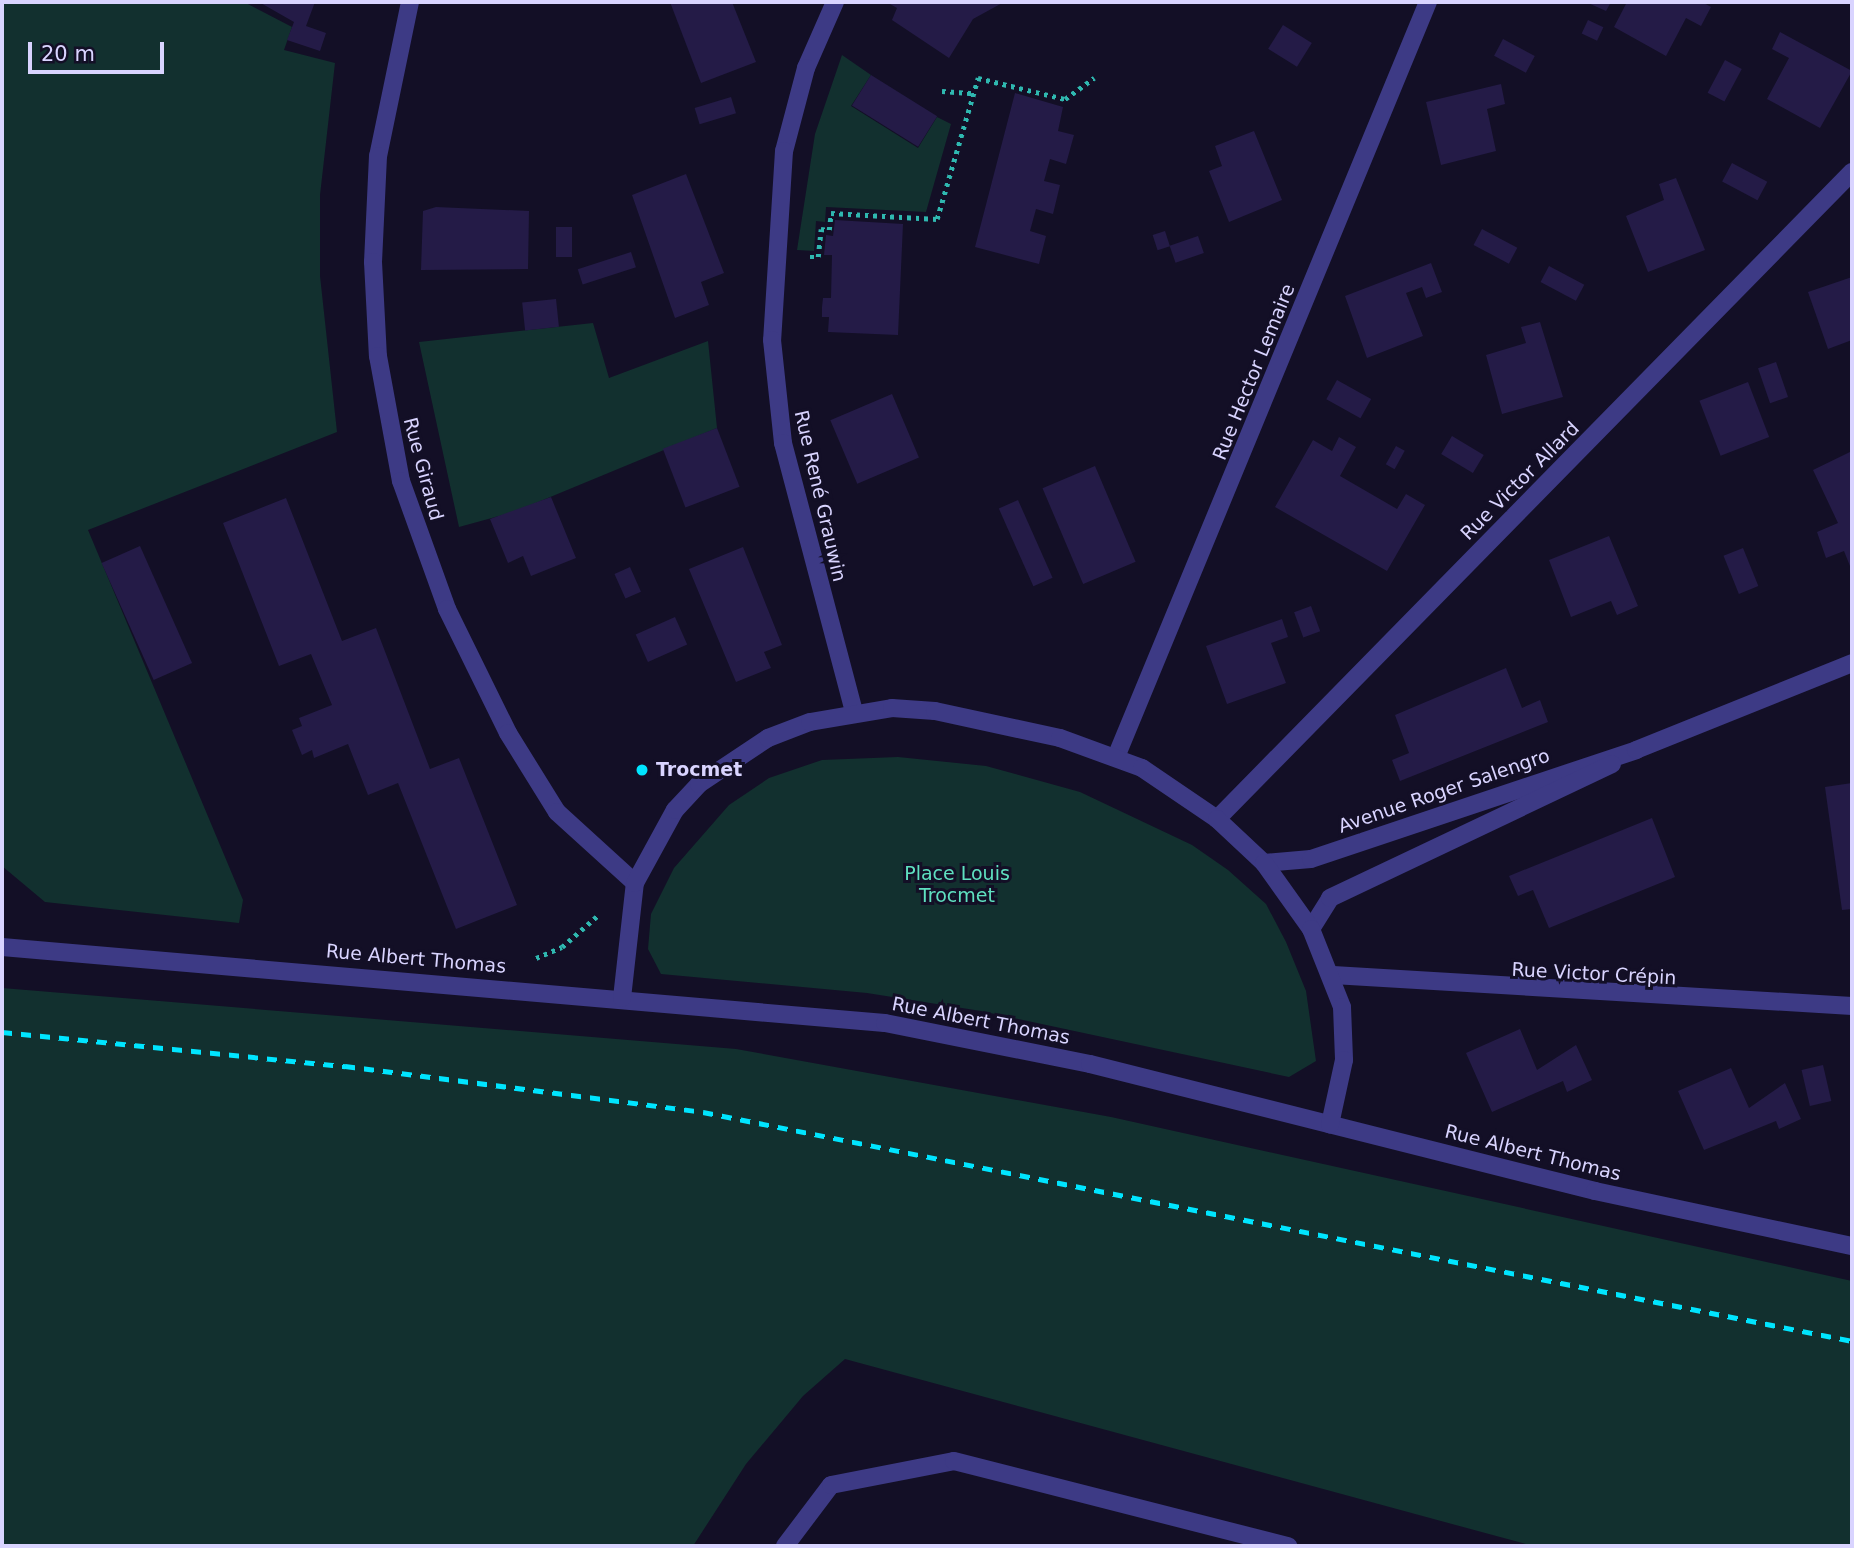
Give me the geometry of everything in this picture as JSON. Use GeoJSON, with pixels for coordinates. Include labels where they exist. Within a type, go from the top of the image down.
{"type":"FeatureCollection","features":[{"type":"Feature","properties":{"kind":"street","name":"Rue Giraud"},"geometry":{"type":"LineString","coordinates":[[410,2],[384,120],[374,211],[378,356],[392,446],[429,565],[508,733],[557,812],[635,883]]}},
{"type":"Feature","properties":{"kind":"street","name":"Rue René Grauwin"},"geometry":{"type":"LineString","coordinates":[[835,2],[793,113],[773,256],[772,340],[783,443],[853,712]]}},
{"type":"Feature","properties":{"kind":"street","name":"Rue Hector Lemaire"},"geometry":{"type":"LineString","coordinates":[[1116,757],[1428,2]]}},
{"type":"Feature","properties":{"kind":"street","name":"Rue Victor Allard"},"geometry":{"type":"LineString","coordinates":[[1217,819],[1852,172]]}},
{"type":"Feature","properties":{"kind":"street","name":"Avenue Roger Salengro"},"geometry":{"type":"LineString","coordinates":[[1264,863],[1311,859],[1636,750],[1852,663]]}},
{"type":"Feature","properties":{"kind":"street"},"geometry":{"type":"LineString","coordinates":[[622,998],[635,883],[675,810],[733,758],[778,734],[853,712],[935,711],[1116,757],[1217,819],[1264,863],[1311,929],[1333,975],[1344,1032],[1330,1124]]}},
{"type":"Feature","properties":{"kind":"street","name":"Avenue Roger Salengro"},"geometry":{"type":"LineString","coordinates":[[1311,929],[1330,898],[1529,808],[1636,750]]}},
{"type":"Feature","properties":{"kind":"street","name":"Rue Albert Thomas"},"geometry":{"type":"LineString","coordinates":[[2,941],[83,952]]}},
{"type":"Feature","properties":{"kind":"street","name":"Rue Albert Thomas"},"geometry":{"type":"LineString","coordinates":[[2,947],[819,1015],[975,1038],[1852,1246]]}},
{"type":"Feature","properties":{"kind":"street","name":"Rue Victor Crépin"},"geometry":{"type":"LineString","coordinates":[[1333,975],[1852,1006]]}},
{"type":"Feature","properties":{"kind":"street"},"geometry":{"type":"LineString","coordinates":[[785,1546],[831,1485],[954,1461],[1289,1546]]}},
{"type":"Feature","properties":{"kind":"path"},"geometry":{"type":"LineString","coordinates":[[773,256],[818,257],[821,229],[829,230],[831,213],[937,219],[978,78],[1065,99],[1094,78]]}},
{"type":"Feature","properties":{"kind":"path"},"geometry":{"type":"LineString","coordinates":[[942,91],[973,93]]}},
{"type":"Feature","properties":{"kind":"path"},"geometry":{"type":"LineString","coordinates":[[525,963],[562,947],[635,883]]}},
{"type":"Feature","properties":{"kind":"green space"},"geometry":{"type":"Polygon","coordinates":[[[2,2],[244,2],[292,27],[284,50],[335,63],[320,195],[320,276],[337,432],[88,530],[243,900],[239,923],[45,902],[2,866],[2,2]]]}},
{"type":"Feature","properties":{"kind":"green space"},"geometry":{"type":"Polygon","coordinates":[[[842,55],[871,75],[851,106],[918,148],[937,117],[951,124],[926,212],[826,207],[825,222],[816,221],[814,251],[797,250],[815,134],[842,55]]]}},
{"type":"Feature","properties":{"kind":"green space"},"geometry":{"type":"Polygon","coordinates":[[[593,323],[609,378],[708,341],[717,428],[514,512],[459,527],[419,342],[593,323]]]}},
{"type":"Feature","properties":{"kind":"green space","name":"Place Louis Trocmet"},"geometry":{"type":"Polygon","coordinates":[[[898,757],[986,766],[1080,792],[1192,845],[1228,870],[1266,904],[1286,942],[1306,991],[1316,1061],[1289,1077],[981,1011],[867,993],[661,974],[648,949],[651,914],[674,868],[729,805],[769,778],[822,760],[898,757]]]}},
{"type":"Feature","properties":{"kind":"green space"},"geometry":{"type":"Polygon","coordinates":[[[2,988],[736,1049],[1111,1117],[1852,1281],[1852,1546],[1533,1546],[845,1359],[803,1396],[746,1464],[693,1546],[2,1546],[2,988]]]}},
{"type":"Feature","properties":{"kind":"building"},"geometry":{"type":"Polygon","coordinates":[[[259,2],[315,2],[306,26],[326,33],[320,51],[287,40],[294,22],[259,2]]]}},
{"type":"Feature","properties":{"kind":"building"},"geometry":{"type":"Polygon","coordinates":[[[670,2],[732,2],[756,62],[701,83],[670,2]]]}},
{"type":"Feature","properties":{"kind":"building"},"geometry":{"type":"Polygon","coordinates":[[[1004,2],[973,19],[949,58],[892,20],[897,8],[890,4],[1004,2]]]}},
{"type":"Feature","properties":{"kind":"building"},"geometry":{"type":"Polygon","coordinates":[[[1586,2],[1611,2],[1606,11],[1586,2]]]}},
{"type":"Feature","properties":{"kind":"building"},"geometry":{"type":"Polygon","coordinates":[[[1627,2],[1702,2],[1711,7],[1701,26],[1686,18],[1666,56],[1614,27],[1627,2]]]}},
{"type":"Feature","properties":{"kind":"building"},"geometry":{"type":"Polygon","coordinates":[[[1588,20],[1603,27],[1597,41],[1582,34],[1588,20]]]}},
{"type":"Feature","properties":{"kind":"building"},"geometry":{"type":"Polygon","coordinates":[[[1283,25],[1312,43],[1297,67],[1268,49],[1283,25]]]}},
{"type":"Feature","properties":{"kind":"building"},"geometry":{"type":"Polygon","coordinates":[[[1780,32],[1852,71],[1820,128],[1767,99],[1789,58],[1772,49],[1780,32]]]}},
{"type":"Feature","properties":{"kind":"building"},"geometry":{"type":"Polygon","coordinates":[[[1503,39],[1535,56],[1526,73],[1494,56],[1503,39]]]}},
{"type":"Feature","properties":{"kind":"building"},"geometry":{"type":"Polygon","coordinates":[[[1725,60],[1742,69],[1724,102],[1708,93],[1725,60]]]}},
{"type":"Feature","properties":{"kind":"building"},"geometry":{"type":"Polygon","coordinates":[[[871,75],[937,116],[918,147],[852,106],[871,75]]]}},
{"type":"Feature","properties":{"kind":"building"},"geometry":{"type":"Polygon","coordinates":[[[1501,84],[1505,104],[1487,109],[1496,151],[1441,165],[1426,102],[1501,84]]]}},
{"type":"Feature","properties":{"kind":"building"},"geometry":{"type":"Polygon","coordinates":[[[1015,93],[1063,107],[1058,131],[1074,135],[1066,164],[1050,159],[1044,181],[1060,185],[1053,214],[1036,209],[1030,231],[1046,236],[1039,264],[975,247],[1015,93]]]}},
{"type":"Feature","properties":{"kind":"building"},"geometry":{"type":"Polygon","coordinates":[[[731,97],[736,113],[700,124],[695,108],[731,97]]]}},
{"type":"Feature","properties":{"kind":"building"},"geometry":{"type":"Polygon","coordinates":[[[1254,131],[1282,200],[1229,222],[1209,171],[1222,166],[1215,146],[1254,131]]]}},
{"type":"Feature","properties":{"kind":"building"},"geometry":{"type":"Polygon","coordinates":[[[1732,163],[1767,182],[1757,200],[1722,182],[1732,163]]]}},
{"type":"Feature","properties":{"kind":"building"},"geometry":{"type":"Polygon","coordinates":[[[686,174],[724,273],[701,282],[709,305],[675,318],[632,195],[686,174]]]}},
{"type":"Feature","properties":{"kind":"building"},"geometry":{"type":"Polygon","coordinates":[[[1676,178],[1705,250],[1648,272],[1626,216],[1664,200],[1659,184],[1676,178]]]}},
{"type":"Feature","properties":{"kind":"building"},"geometry":{"type":"Polygon","coordinates":[[[436,207],[529,211],[528,269],[421,270],[423,211],[436,207]]]}},
{"type":"Feature","properties":{"kind":"building"},"geometry":{"type":"Polygon","coordinates":[[[835,220],[903,224],[898,335],[828,332],[829,317],[822,317],[822,307],[823,298],[831,298],[832,255],[824,255],[826,235],[833,236],[835,220]]]}},
{"type":"Feature","properties":{"kind":"building"},"geometry":{"type":"Polygon","coordinates":[[[556,227],[572,227],[572,257],[556,257],[556,227]]]}},
{"type":"Feature","properties":{"kind":"building"},"geometry":{"type":"Polygon","coordinates":[[[1482,229],[1517,248],[1509,264],[1474,245],[1482,229]]]}},
{"type":"Feature","properties":{"kind":"building"},"geometry":{"type":"Polygon","coordinates":[[[1165,231],[1170,246],[1158,250],[1153,235],[1165,231]]]}},
{"type":"Feature","properties":{"kind":"building"},"geometry":{"type":"Polygon","coordinates":[[[1198,236],[1204,253],[1175,263],[1170,246],[1198,236]]]}},
{"type":"Feature","properties":{"kind":"building"},"geometry":{"type":"Polygon","coordinates":[[[631,252],[636,267],[583,285],[578,269],[631,252]]]}},
{"type":"Feature","properties":{"kind":"building"},"geometry":{"type":"Polygon","coordinates":[[[1431,263],[1442,292],[1426,298],[1422,287],[1406,293],[1423,336],[1367,358],[1345,296],[1431,263]]]}},
{"type":"Feature","properties":{"kind":"building"},"geometry":{"type":"Polygon","coordinates":[[[1549,266],[1584,285],[1576,301],[1541,282],[1549,266]]]}},
{"type":"Feature","properties":{"kind":"building"},"geometry":{"type":"Polygon","coordinates":[[[1852,277],[1852,340],[1828,349],[1808,292],[1852,277]]]}},
{"type":"Feature","properties":{"kind":"building"},"geometry":{"type":"Polygon","coordinates":[[[556,299],[559,327],[525,330],[522,303],[556,299]]]}},
{"type":"Feature","properties":{"kind":"building"},"geometry":{"type":"Polygon","coordinates":[[[1540,322],[1563,397],[1502,414],[1486,355],[1526,343],[1521,327],[1540,322]]]}},
{"type":"Feature","properties":{"kind":"building"},"geometry":{"type":"Polygon","coordinates":[[[1776,362],[1788,397],[1770,403],[1758,368],[1776,362]]]}},
{"type":"Feature","properties":{"kind":"building"},"geometry":{"type":"Polygon","coordinates":[[[1337,380],[1371,399],[1360,418],[1326,399],[1337,380]]]}},
{"type":"Feature","properties":{"kind":"building"},"geometry":{"type":"Polygon","coordinates":[[[1748,382],[1769,437],[1721,456],[1699,401],[1748,382]]]}},
{"type":"Feature","properties":{"kind":"building"},"geometry":{"type":"Polygon","coordinates":[[[892,394],[919,458],[857,484],[830,420],[892,394]]]}},
{"type":"Feature","properties":{"kind":"building"},"geometry":{"type":"Polygon","coordinates":[[[717,428],[740,487],[685,508],[663,449],[717,428]]]}},
{"type":"Feature","properties":{"kind":"building"},"geometry":{"type":"Polygon","coordinates":[[[1452,436],[1484,455],[1473,473],[1441,454],[1452,436]]]}},
{"type":"Feature","properties":{"kind":"building"},"geometry":{"type":"Polygon","coordinates":[[[1339,437],[1356,447],[1340,476],[1397,509],[1406,494],[1425,505],[1387,571],[1275,507],[1313,440],[1332,451],[1339,437]]]}},
{"type":"Feature","properties":{"kind":"building"},"geometry":{"type":"Polygon","coordinates":[[[1396,446],[1405,451],[1395,469],[1386,464],[1396,446]]]}},
{"type":"Feature","properties":{"kind":"building"},"geometry":{"type":"Polygon","coordinates":[[[1852,451],[1852,571],[1844,551],[1826,558],[1817,532],[1838,523],[1813,470],[1852,451]]]}},
{"type":"Feature","properties":{"kind":"building"},"geometry":{"type":"Polygon","coordinates":[[[1095,466],[1136,562],[1083,584],[1043,488],[1095,466]]]}},
{"type":"Feature","properties":{"kind":"building"},"geometry":{"type":"Polygon","coordinates":[[[551,497],[576,558],[531,576],[523,556],[508,563],[490,519],[551,497]]]}},
{"type":"Feature","properties":{"kind":"building"},"geometry":{"type":"Polygon","coordinates":[[[286,498],[342,641],[376,628],[430,769],[459,758],[517,905],[456,929],[398,783],[368,795],[348,744],[314,758],[312,750],[302,755],[292,730],[302,726],[299,718],[332,705],[311,654],[279,666],[223,523],[286,498]]]}},
{"type":"Feature","properties":{"kind":"building"},"geometry":{"type":"Polygon","coordinates":[[[1018,500],[1053,578],[1033,586],[999,509],[1018,500]]]}},
{"type":"Feature","properties":{"kind":"building"},"geometry":{"type":"Polygon","coordinates":[[[1609,536],[1638,606],[1617,615],[1611,601],[1571,617],[1549,560],[1609,536]]]}},
{"type":"Feature","properties":{"kind":"building"},"geometry":{"type":"Polygon","coordinates":[[[140,546],[192,663],[154,680],[102,563],[140,546]]]}},
{"type":"Feature","properties":{"kind":"building"},"geometry":{"type":"Polygon","coordinates":[[[743,547],[782,645],[764,652],[771,668],[736,682],[689,569],[743,547]]]}},
{"type":"Feature","properties":{"kind":"building"},"geometry":{"type":"Polygon","coordinates":[[[1743,548],[1758,586],[1739,594],[1724,556],[1743,548]]]}},
{"type":"Feature","properties":{"kind":"building"},"geometry":{"type":"Polygon","coordinates":[[[630,567],[641,592],[625,599],[614,574],[630,567]]]}},
{"type":"Feature","properties":{"kind":"building"},"geometry":{"type":"Polygon","coordinates":[[[1311,606],[1320,631],[1303,638],[1294,612],[1311,606]]]}},
{"type":"Feature","properties":{"kind":"building"},"geometry":{"type":"Polygon","coordinates":[[[675,617],[687,644],[648,662],[636,634],[675,617]]]}},
{"type":"Feature","properties":{"kind":"building"},"geometry":{"type":"Polygon","coordinates":[[[1282,619],[1288,637],[1271,643],[1286,683],[1227,704],[1206,646],[1282,619]]]}},
{"type":"Feature","properties":{"kind":"building"},"geometry":{"type":"Polygon","coordinates":[[[1506,668],[1522,708],[1540,700],[1548,722],[1400,781],[1392,760],[1409,753],[1395,715],[1506,668]]]}},
{"type":"Feature","properties":{"kind":"building"},"geometry":{"type":"Polygon","coordinates":[[[1852,783],[1852,909],[1842,910],[1825,787],[1852,783]]]}},
{"type":"Feature","properties":{"kind":"building"},"geometry":{"type":"Polygon","coordinates":[[[1652,818],[1675,877],[1549,928],[1533,890],[1518,896],[1509,876],[1652,818]]]}},
{"type":"Feature","properties":{"kind":"building"},"geometry":{"type":"Polygon","coordinates":[[[1520,1029],[1537,1070],[1576,1045],[1592,1080],[1567,1092],[1563,1081],[1492,1112],[1466,1053],[1520,1029]]]}},
{"type":"Feature","properties":{"kind":"building"},"geometry":{"type":"Polygon","coordinates":[[[1823,1065],[1831,1101],[1810,1106],[1802,1070],[1823,1065]]]}},
{"type":"Feature","properties":{"kind":"building"},"geometry":{"type":"Polygon","coordinates":[[[1731,1068],[1749,1108],[1785,1083],[1801,1119],[1779,1129],[1776,1121],[1704,1150],[1678,1091],[1731,1068]]]}},
{"type":"Feature","properties":{"kind":"railway"},"geometry":{"type":"LineString","coordinates":[[2,1032],[345,1066],[703,1112],[1852,1341]]}},
{"type":"Feature","properties":{"kind":"place","name":"Trocmet"},"geometry":{"type":"Point","coordinates":[642,770]}}]}
